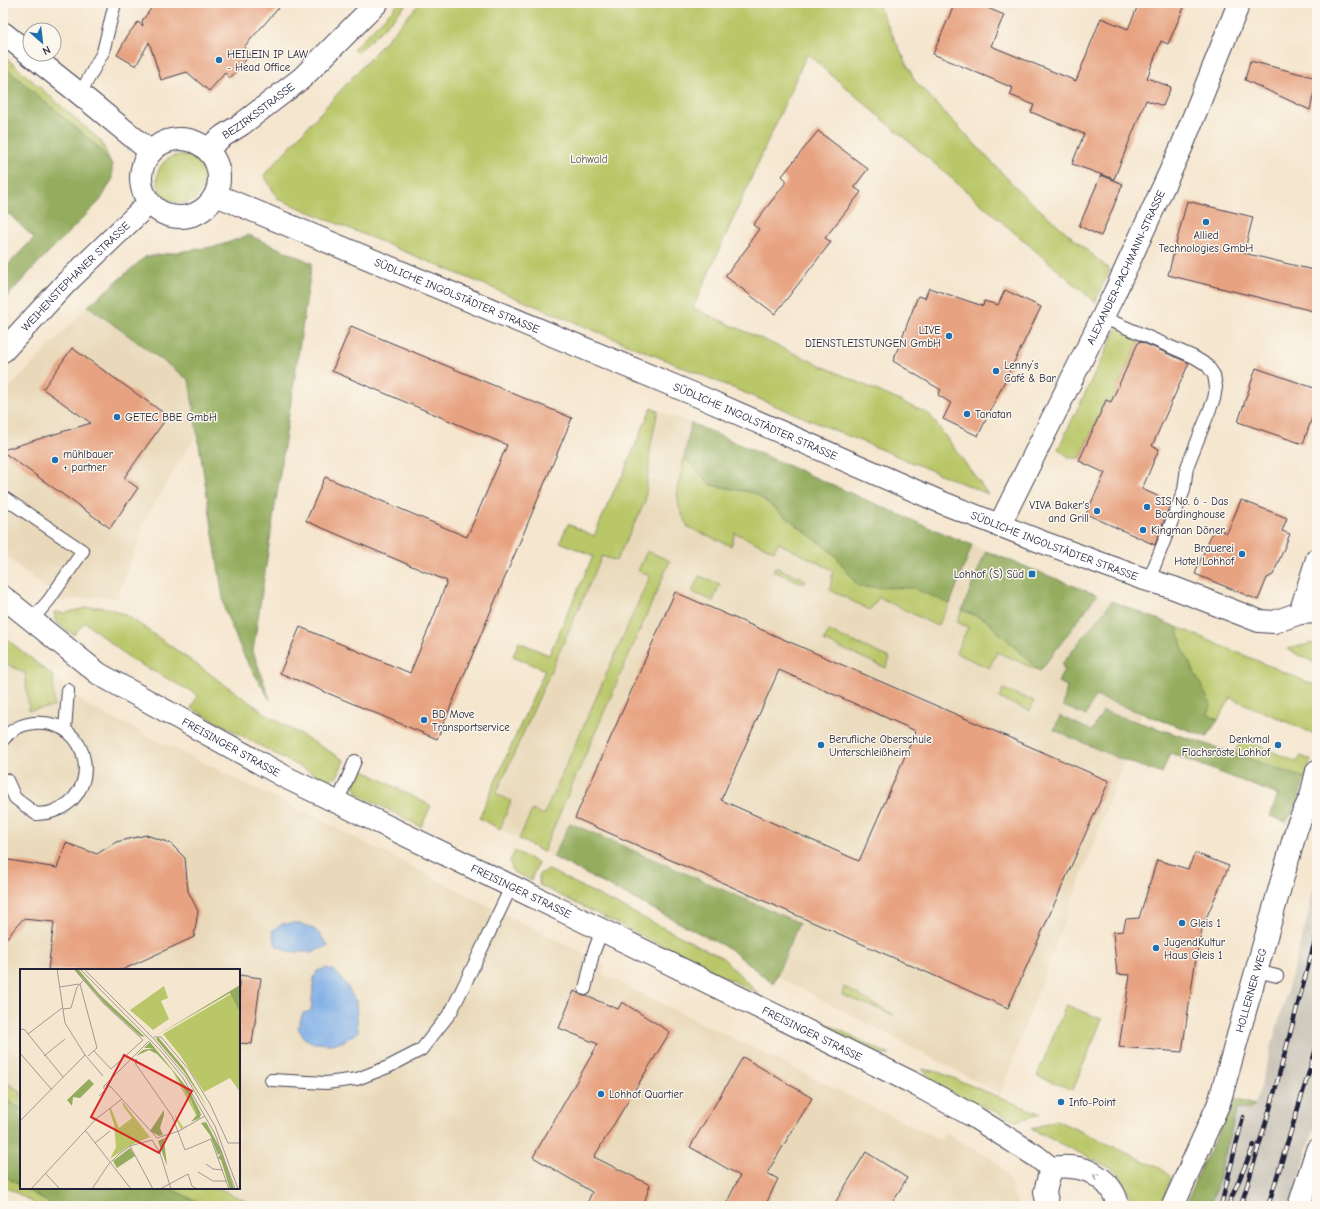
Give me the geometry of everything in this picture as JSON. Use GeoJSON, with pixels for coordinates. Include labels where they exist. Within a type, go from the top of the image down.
{"type":"FeatureCollection","features":[{"type":"Feature","properties":{"kind":"street","name":"BEZIRKSSTRASSE"},"geometry":{"type":"LineString","coordinates":[[207,149],[302,78],[377,3]]}},
{"type":"Feature","properties":{"kind":"street","name":"ALEXANDER-PACHMANN-STRASSE"},"geometry":{"type":"LineString","coordinates":[[999,526],[1118,285],[1182,146],[1239,3]]}},
{"type":"Feature","properties":{"kind":"street"},"geometry":{"type":"LineString","coordinates":[[3,33],[151,152]]}},
{"type":"Feature","properties":{"kind":"street"},"geometry":{"type":"LineString","coordinates":[[178,139],[197,142],[207,149],[215,159],[219,171],[219,183],[216,195],[208,206],[197,214],[184,218],[171,217],[159,212],[149,203],[143,193],[140,182],[141,171],[151,152],[160,144],[178,139]]}},
{"type":"Feature","properties":{"kind":"street","name":"SÜDLICHE INGOLSTÄDTER STRASSE"},"geometry":{"type":"LineString","coordinates":[[216,195],[689,393],[999,526],[1259,620],[1274,622],[1308,612],[1317,559]]}},
{"type":"Feature","properties":{"kind":"street","name":"WEIHENSTEPHANER STRASSE"},"geometry":{"type":"LineString","coordinates":[[3,350],[66,283],[149,203]]}},
{"type":"Feature","properties":{"kind":"street","name":"FREISINGER STRASSE"},"geometry":{"type":"LineString","coordinates":[[3,597],[99,674],[289,779],[602,930],[913,1083],[971,1115],[1036,1156],[1051,1168]]}},
{"type":"Feature","properties":{"kind":"street","name":"HOLLERNER WEG"},"geometry":{"type":"LineString","coordinates":[[1173,1206],[1219,1103],[1266,973],[1297,828],[1312,796],[1317,771]]}},
{"type":"Feature","properties":{"kind":"street"},"geometry":{"type":"LineString","coordinates":[[1299,1206],[1317,1150]]}},
{"type":"Feature","properties":{"kind":"street"},"geometry":{"type":"LineString","coordinates":[[1048,1206],[1045,1192],[1051,1168],[1071,1166],[1093,1172],[1107,1183],[1115,1195],[1118,1206]]}},
{"type":"Feature","properties":{"kind":"lane"},"geometry":{"type":"LineString","coordinates":[[80,94],[103,52],[115,3]]}},
{"type":"Feature","properties":{"kind":"lane"},"geometry":{"type":"LineString","coordinates":[[1102,317],[1194,357],[1207,365],[1214,375],[1216,387],[1214,399],[1187,467],[1184,490],[1149,580]]}},
{"type":"Feature","properties":{"kind":"lane"},"geometry":{"type":"LineString","coordinates":[[3,497],[82,550],[49,600],[32,620]]}},
{"type":"Feature","properties":{"kind":"lane"},"geometry":{"type":"LineString","coordinates":[[65,730],[68,690]]}},
{"type":"Feature","properties":{"kind":"lane"},"geometry":{"type":"LineString","coordinates":[[3,740],[16,728],[29,723],[43,722],[57,725],[69,732],[78,743],[84,755],[85,769],[83,783],[75,796],[64,806],[51,812],[36,814],[15,798],[7,780],[3,780]]}},
{"type":"Feature","properties":{"kind":"lane"},"geometry":{"type":"LineString","coordinates":[[337,803],[355,761]]}},
{"type":"Feature","properties":{"kind":"lane"},"geometry":{"type":"LineString","coordinates":[[271,1080],[326,1083],[357,1079],[388,1067],[421,1050],[451,1012],[511,887]]}},
{"type":"Feature","properties":{"kind":"lane"},"geometry":{"type":"LineString","coordinates":[[584,989],[592,954],[602,930]]}},
{"type":"Feature","properties":{"kind":"shaded area"},"geometry":{"type":"Polygon","coordinates":[[[88,306],[189,380],[197,433],[147,516],[117,599],[99,596],[62,601],[3,554],[3,394],[88,306]]]}},
{"type":"Feature","properties":{"kind":"shaded area","name":"Berufliche Oberschule Unterschleißheim"},"geometry":{"type":"Polygon","coordinates":[[[651,408],[691,423],[937,531],[1177,627],[1139,721],[1000,1094],[479,818],[545,670],[549,655],[593,556],[617,484],[623,475],[651,408]]]}},
{"type":"Feature","properties":{"kind":"shaded area"},"geometry":{"type":"Polygon","coordinates":[[[3,662],[25,672],[54,707],[53,676],[88,706],[314,817],[605,965],[602,974],[940,1140],[945,1133],[991,1158],[1006,1173],[1018,1206],[256,1206],[220,1189],[240,1189],[240,969],[20,969],[20,1091],[3,1080],[3,662]]]}},
{"type":"Feature","properties":{"kind":"shaded area"},"geometry":{"type":"Polygon","coordinates":[[[1317,874],[1317,1118],[1295,1193],[1290,1206],[1211,1206],[1237,1108],[1247,1110],[1255,1105],[1305,927],[1317,874]]]}},
{"type":"Feature","properties":{"kind":"green space"},"geometry":{"type":"Polygon","coordinates":[[[399,3],[407,3],[394,18],[357,53],[353,49],[399,3]]]}},
{"type":"Feature","properties":{"kind":"green space","name":"Lohwald"},"geometry":{"type":"Polygon","coordinates":[[[420,3],[877,3],[915,81],[1023,195],[1110,270],[1095,302],[807,54],[693,308],[929,414],[988,494],[278,199],[264,175],[420,3]]]}},
{"type":"Feature","properties":{"kind":"green space"},"geometry":{"type":"Polygon","coordinates":[[[3,55],[101,141],[112,165],[98,147],[3,66],[3,55]]]}},
{"type":"Feature","properties":{"kind":"green space"},"geometry":{"type":"Polygon","coordinates":[[[3,66],[98,147],[112,165],[112,180],[100,201],[38,263],[6,298],[3,295],[3,270],[34,238],[10,215],[3,211],[3,66]]]}},
{"type":"Feature","properties":{"kind":"green space"},"geometry":{"type":"Polygon","coordinates":[[[181,155],[190,157],[198,162],[203,170],[205,179],[203,188],[198,196],[190,201],[181,203],[172,201],[164,196],[159,188],[157,179],[159,170],[164,162],[172,157],[181,155]]]}},
{"type":"Feature","properties":{"kind":"green space"},"geometry":{"type":"Polygon","coordinates":[[[249,235],[312,263],[253,651],[270,700],[244,656],[225,611],[189,380],[88,306],[145,257],[218,246],[249,235]]]}},
{"type":"Feature","properties":{"kind":"green space"},"geometry":{"type":"Polygon","coordinates":[[[1118,326],[1141,337],[1111,402],[1106,400],[1080,458],[1070,458],[1058,449],[1118,326]]]}},
{"type":"Feature","properties":{"kind":"green space"},"geometry":{"type":"Polygon","coordinates":[[[651,408],[658,411],[651,443],[645,502],[616,561],[602,556],[496,794],[511,801],[500,829],[479,818],[545,670],[513,656],[519,642],[549,655],[593,556],[560,542],[568,524],[594,536],[617,484],[623,475],[651,408]]]}},
{"type":"Feature","properties":{"kind":"green space"},"geometry":{"type":"Polygon","coordinates":[[[691,423],[972,545],[950,604],[913,588],[859,587],[834,554],[755,493],[711,485],[684,458],[691,423]]]}},
{"type":"Feature","properties":{"kind":"green space"},"geometry":{"type":"Polygon","coordinates":[[[684,458],[711,485],[755,493],[834,554],[859,587],[913,587],[950,604],[937,626],[879,597],[870,610],[830,590],[833,570],[778,543],[774,551],[735,533],[731,546],[688,527],[679,507],[677,490],[684,458]]]}},
{"type":"Feature","properties":{"kind":"green space"},"geometry":{"type":"Polygon","coordinates":[[[647,551],[670,561],[543,852],[519,839],[532,810],[544,815],[650,576],[638,571],[647,551]]]}},
{"type":"Feature","properties":{"kind":"green space"},"geometry":{"type":"Polygon","coordinates":[[[986,551],[1097,595],[1040,671],[986,620],[962,610],[986,551]]]}},
{"type":"Feature","properties":{"kind":"green space"},"geometry":{"type":"Polygon","coordinates":[[[775,567],[806,580],[804,584],[773,571],[775,567]]]}},
{"type":"Feature","properties":{"kind":"green space"},"geometry":{"type":"Polygon","coordinates":[[[699,576],[720,584],[713,601],[692,592],[699,576]]]}},
{"type":"Feature","properties":{"kind":"green space"},"geometry":{"type":"Polygon","coordinates":[[[1112,601],[1177,627],[1183,650],[1211,705],[1208,715],[1218,720],[1207,737],[1095,696],[1086,716],[1063,706],[1067,686],[1058,682],[1064,670],[1062,664],[1112,601]]]}},
{"type":"Feature","properties":{"kind":"green space"},"geometry":{"type":"Polygon","coordinates":[[[90,607],[107,608],[131,618],[269,716],[344,760],[337,777],[327,780],[279,756],[191,708],[198,695],[132,660],[85,622],[74,635],[55,620],[54,612],[64,613],[90,607]]]}},
{"type":"Feature","properties":{"kind":"green space"},"geometry":{"type":"Polygon","coordinates":[[[962,610],[986,620],[1040,671],[997,652],[989,668],[956,653],[968,627],[957,622],[962,610]]]}},
{"type":"Feature","properties":{"kind":"green space"},"geometry":{"type":"Polygon","coordinates":[[[1177,627],[1317,686],[1317,735],[1231,698],[1218,720],[1208,715],[1210,705],[1183,650],[1177,627]]]}},
{"type":"Feature","properties":{"kind":"green space"},"geometry":{"type":"Polygon","coordinates":[[[829,631],[890,658],[886,668],[824,641],[829,631]]]}},
{"type":"Feature","properties":{"kind":"green space"},"geometry":{"type":"Polygon","coordinates":[[[3,636],[53,676],[54,707],[29,710],[25,673],[3,662],[3,636]]]}},
{"type":"Feature","properties":{"kind":"green space"},"geometry":{"type":"Polygon","coordinates":[[[1314,643],[1317,645],[1317,664],[1286,649],[1314,643]]]}},
{"type":"Feature","properties":{"kind":"green space"},"geometry":{"type":"Polygon","coordinates":[[[1003,689],[1034,701],[1030,711],[999,698],[1003,689]]]}},
{"type":"Feature","properties":{"kind":"green space"},"geometry":{"type":"Polygon","coordinates":[[[1103,711],[1305,778],[1296,807],[1286,822],[1270,816],[1278,795],[1170,753],[1162,774],[1118,758],[1054,730],[1060,716],[1092,731],[1103,711]]]}},
{"type":"Feature","properties":{"kind":"green space"},"geometry":{"type":"Polygon","coordinates":[[[1241,738],[1297,762],[1301,756],[1311,760],[1305,778],[1235,755],[1241,738]]]}},
{"type":"Feature","properties":{"kind":"green space"},"geometry":{"type":"Polygon","coordinates":[[[361,769],[431,806],[421,827],[360,795],[354,786],[361,769]]]}},
{"type":"Feature","properties":{"kind":"green space"},"geometry":{"type":"Polygon","coordinates":[[[570,823],[799,923],[773,984],[730,949],[553,857],[570,823]]]}},
{"type":"Feature","properties":{"kind":"green space"},"geometry":{"type":"Polygon","coordinates":[[[515,851],[538,863],[531,880],[513,872],[510,861],[515,851]]]}},
{"type":"Feature","properties":{"kind":"green space"},"geometry":{"type":"Polygon","coordinates":[[[549,870],[723,958],[759,994],[539,885],[539,874],[549,870]]]}},
{"type":"Feature","properties":{"kind":"green space"},"geometry":{"type":"Polygon","coordinates":[[[844,987],[894,1015],[842,995],[844,987]]]}},
{"type":"Feature","properties":{"kind":"green space"},"geometry":{"type":"Polygon","coordinates":[[[1066,1005],[1102,1019],[1073,1090],[1037,1076],[1066,1005]]]}},
{"type":"Feature","properties":{"kind":"green space"},"geometry":{"type":"Polygon","coordinates":[[[817,1019],[890,1055],[880,1055],[824,1028],[817,1019]]]}},
{"type":"Feature","properties":{"kind":"green space"},"geometry":{"type":"Polygon","coordinates":[[[922,1069],[938,1072],[1041,1114],[1016,1121],[936,1085],[922,1069]]]}},
{"type":"Feature","properties":{"kind":"green space"},"geometry":{"type":"Polygon","coordinates":[[[3,1080],[20,1091],[20,1108],[3,1098],[3,1080]]]}},
{"type":"Feature","properties":{"kind":"green space"},"geometry":{"type":"Polygon","coordinates":[[[3,1098],[20,1108],[20,1185],[3,1175],[3,1098]]]}},
{"type":"Feature","properties":{"kind":"green space"},"geometry":{"type":"Polygon","coordinates":[[[1235,1099],[1255,1105],[1247,1110],[1237,1108],[1211,1206],[1186,1206],[1197,1175],[1235,1099]]]}},
{"type":"Feature","properties":{"kind":"green space"},"geometry":{"type":"Polygon","coordinates":[[[1056,1120],[1166,1171],[1171,1177],[1161,1206],[1131,1206],[1130,1197],[1125,1184],[1114,1170],[1031,1129],[1056,1120]]]}},
{"type":"Feature","properties":{"kind":"green space"},"geometry":{"type":"Polygon","coordinates":[[[3,1175],[20,1185],[20,1189],[26,1189],[54,1206],[39,1206],[3,1185],[3,1175]]]}},
{"type":"Feature","properties":{"kind":"green space"},"geometry":{"type":"Polygon","coordinates":[[[26,1189],[171,1189],[206,1206],[54,1206],[26,1189]]]}},
{"type":"Feature","properties":{"kind":"green space"},"geometry":{"type":"Polygon","coordinates":[[[171,1189],[220,1189],[256,1206],[206,1206],[171,1189]]]}},
{"type":"Feature","properties":{"kind":"water"},"geometry":{"type":"Polygon","coordinates":[[[295,923],[315,930],[328,946],[312,952],[290,952],[276,945],[272,931],[282,924],[295,923]]]}},
{"type":"Feature","properties":{"kind":"water"},"geometry":{"type":"Polygon","coordinates":[[[327,968],[336,972],[347,986],[356,1002],[358,1032],[342,1042],[331,1044],[314,1043],[304,1038],[298,1028],[303,1013],[311,1011],[314,978],[317,971],[327,968]]]}},
{"type":"Feature","properties":{"kind":"building"},"geometry":{"type":"Polygon","coordinates":[[[155,3],[283,3],[244,47],[250,55],[230,78],[225,73],[209,91],[187,72],[161,80],[149,42],[136,66],[117,55],[129,33],[138,22],[143,26],[142,21],[155,3]]]}},
{"type":"Feature","properties":{"kind":"building"},"geometry":{"type":"Polygon","coordinates":[[[955,3],[976,3],[1004,15],[991,46],[1076,81],[1101,18],[1128,29],[1139,3],[1186,3],[1168,44],[1161,41],[1147,78],[1171,87],[1163,106],[1146,100],[1114,179],[1072,164],[1084,134],[1031,112],[1034,105],[1010,95],[1013,88],[933,54],[955,3]]]}},
{"type":"Feature","properties":{"kind":"building"},"geometry":{"type":"Polygon","coordinates":[[[1250,61],[1317,78],[1310,110],[1245,80],[1250,61]]]}},
{"type":"Feature","properties":{"kind":"building"},"geometry":{"type":"Polygon","coordinates":[[[818,131],[868,169],[854,187],[861,192],[825,238],[831,242],[775,314],[725,276],[750,244],[749,243],[759,229],[753,225],[787,181],[782,176],[818,131]]]}},
{"type":"Feature","properties":{"kind":"building"},"geometry":{"type":"Polygon","coordinates":[[[1101,175],[1123,184],[1101,236],[1079,226],[1101,175]]]}},
{"type":"Feature","properties":{"kind":"building"},"geometry":{"type":"Polygon","coordinates":[[[1187,201],[1253,217],[1244,253],[1317,271],[1317,312],[1168,275],[1187,201]]]}},
{"type":"Feature","properties":{"kind":"building"},"geometry":{"type":"Polygon","coordinates":[[[929,288],[983,306],[984,301],[998,305],[1005,290],[1041,307],[978,436],[943,419],[951,403],[938,395],[941,390],[893,361],[918,296],[925,298],[929,288]]]}},
{"type":"Feature","properties":{"kind":"building"},"geometry":{"type":"Polygon","coordinates":[[[351,326],[572,418],[437,739],[280,673],[300,627],[410,673],[447,581],[306,521],[325,477],[467,537],[507,445],[332,371],[351,326]]]}},
{"type":"Feature","properties":{"kind":"building"},"geometry":{"type":"Polygon","coordinates":[[[1139,341],[1189,363],[1152,446],[1159,449],[1142,489],[1171,502],[1155,545],[1086,514],[1105,473],[1079,461],[1106,400],[1111,402],[1139,341]]]}},
{"type":"Feature","properties":{"kind":"building"},"geometry":{"type":"Polygon","coordinates":[[[72,348],[168,416],[124,478],[138,488],[110,528],[3,452],[3,450],[91,423],[43,389],[72,348]]]}},
{"type":"Feature","properties":{"kind":"building"},"geometry":{"type":"Polygon","coordinates":[[[1256,368],[1317,389],[1317,403],[1303,444],[1238,422],[1256,368]]]}},
{"type":"Feature","properties":{"kind":"building","name":"Brauerei Hotel Lohhof"},"geometry":{"type":"Polygon","coordinates":[[[1241,500],[1287,518],[1282,531],[1290,534],[1273,575],[1267,578],[1258,600],[1195,574],[1214,528],[1227,533],[1241,500]]]}},
{"type":"Feature","properties":{"kind":"building"},"geometry":{"type":"Polygon","coordinates":[[[675,592],[1109,781],[1008,1008],[575,818],[675,592]],[[779,670],[721,800],[859,861],[916,731],[779,670]]]}},
{"type":"Feature","properties":{"kind":"building"},"geometry":{"type":"Polygon","coordinates":[[[146,835],[170,843],[185,858],[188,891],[198,911],[194,937],[124,969],[48,969],[54,922],[23,919],[3,942],[3,859],[57,868],[66,843],[97,854],[116,842],[146,835]]]}},
{"type":"Feature","properties":{"kind":"building","name":"JugendKultur Haus Gleis 1"},"geometry":{"type":"Polygon","coordinates":[[[1195,853],[1229,866],[1203,925],[1195,964],[1182,1052],[1119,1047],[1130,975],[1117,974],[1113,932],[1123,931],[1126,919],[1139,918],[1157,860],[1188,869],[1195,853]]]}},
{"type":"Feature","properties":{"kind":"building"},"geometry":{"type":"Polygon","coordinates":[[[240,975],[261,978],[252,1044],[240,1043],[240,975]]]}},
{"type":"Feature","properties":{"kind":"building","name":"Lohhof Quartier"},"geometry":{"type":"Polygon","coordinates":[[[574,991],[583,996],[618,1009],[622,1002],[670,1032],[594,1157],[650,1185],[643,1206],[586,1206],[592,1192],[533,1157],[598,1044],[559,1028],[574,991]]]}},
{"type":"Feature","properties":{"kind":"building"},"geometry":{"type":"Polygon","coordinates":[[[743,1057],[812,1098],[767,1173],[778,1179],[765,1206],[725,1206],[740,1176],[690,1147],[743,1057]]]}},
{"type":"Feature","properties":{"kind":"building"},"geometry":{"type":"Polygon","coordinates":[[[866,1152],[907,1178],[890,1206],[833,1206],[866,1152]]]}},
{"type":"Feature","properties":{"kind":"railway"},"geometry":{"type":"LineString","coordinates":[[1241,1206],[1271,1105],[1317,933]]}},
{"type":"Feature","properties":{"kind":"railway"},"geometry":{"type":"LineString","coordinates":[[1268,1206],[1317,1046]]}},
{"type":"Feature","properties":{"kind":"railway"},"geometry":{"type":"LineString","coordinates":[[1221,1206],[1243,1117]]}},
{"type":"Feature","properties":{"kind":"railway"},"geometry":{"type":"LineString","coordinates":[[1228,1206],[1254,1145]]}},
{"type":"Feature","properties":{"kind":"place","name":"HEILEIN IP LAW - Head Office"},"geometry":{"type":"Point","coordinates":[219,60]}},
{"type":"Feature","properties":{"kind":"place","name":"Allied Technologies GmbH"},"geometry":{"type":"Point","coordinates":[1206,222]}},
{"type":"Feature","properties":{"kind":"place","name":"LIVE DIENSTLEISTUNGEN GmbH"},"geometry":{"type":"Point","coordinates":[949,336]}},
{"type":"Feature","properties":{"kind":"place","name":"Lenny’s Café & Bar"},"geometry":{"type":"Point","coordinates":[996,371]}},
{"type":"Feature","properties":{"kind":"place","name":"Tanatan"},"geometry":{"type":"Point","coordinates":[967,414]}},
{"type":"Feature","properties":{"kind":"place","name":"GETEC BBE GmbH"},"geometry":{"type":"Point","coordinates":[117,417]}},
{"type":"Feature","properties":{"kind":"place","name":"mühlbauer + partner"},"geometry":{"type":"Point","coordinates":[55,460]}},
{"type":"Feature","properties":{"kind":"place","name":"SIS No. 6 - Das Boardinghouse"},"geometry":{"type":"Point","coordinates":[1147,507]}},
{"type":"Feature","properties":{"kind":"place","name":"VIVA Baker's and Grill"},"geometry":{"type":"Point","coordinates":[1097,511]}},
{"type":"Feature","properties":{"kind":"place","name":"Kingman Döner"},"geometry":{"type":"Point","coordinates":[1143,530]}},
{"type":"Feature","properties":{"kind":"place","name":"Brauerei Hotel Lohhof"},"geometry":{"type":"Point","coordinates":[1242,554]}},
{"type":"Feature","properties":{"kind":"place","name":"Lohhof (S) Süd"},"geometry":{"type":"Point","coordinates":[1032,574]}},
{"type":"Feature","properties":{"kind":"place","name":"BD Move Transportservice"},"geometry":{"type":"Point","coordinates":[424,720]}},
{"type":"Feature","properties":{"kind":"place","name":"Berufliche Oberschule Unterschleißheim"},"geometry":{"type":"Point","coordinates":[821,745]}},
{"type":"Feature","properties":{"kind":"place","name":"Denkmal Flachsröste Lohhof"},"geometry":{"type":"Point","coordinates":[1278,745]}},
{"type":"Feature","properties":{"kind":"place","name":"Gleis 1"},"geometry":{"type":"Point","coordinates":[1182,923]}},
{"type":"Feature","properties":{"kind":"place","name":"JugendKultur Haus Gleis 1"},"geometry":{"type":"Point","coordinates":[1156,948]}},
{"type":"Feature","properties":{"kind":"place","name":"Lohhof Quartier"},"geometry":{"type":"Point","coordinates":[601,1094]}},
{"type":"Feature","properties":{"kind":"place","name":"Info-Point"},"geometry":{"type":"Point","coordinates":[1061,1102]}}]}
